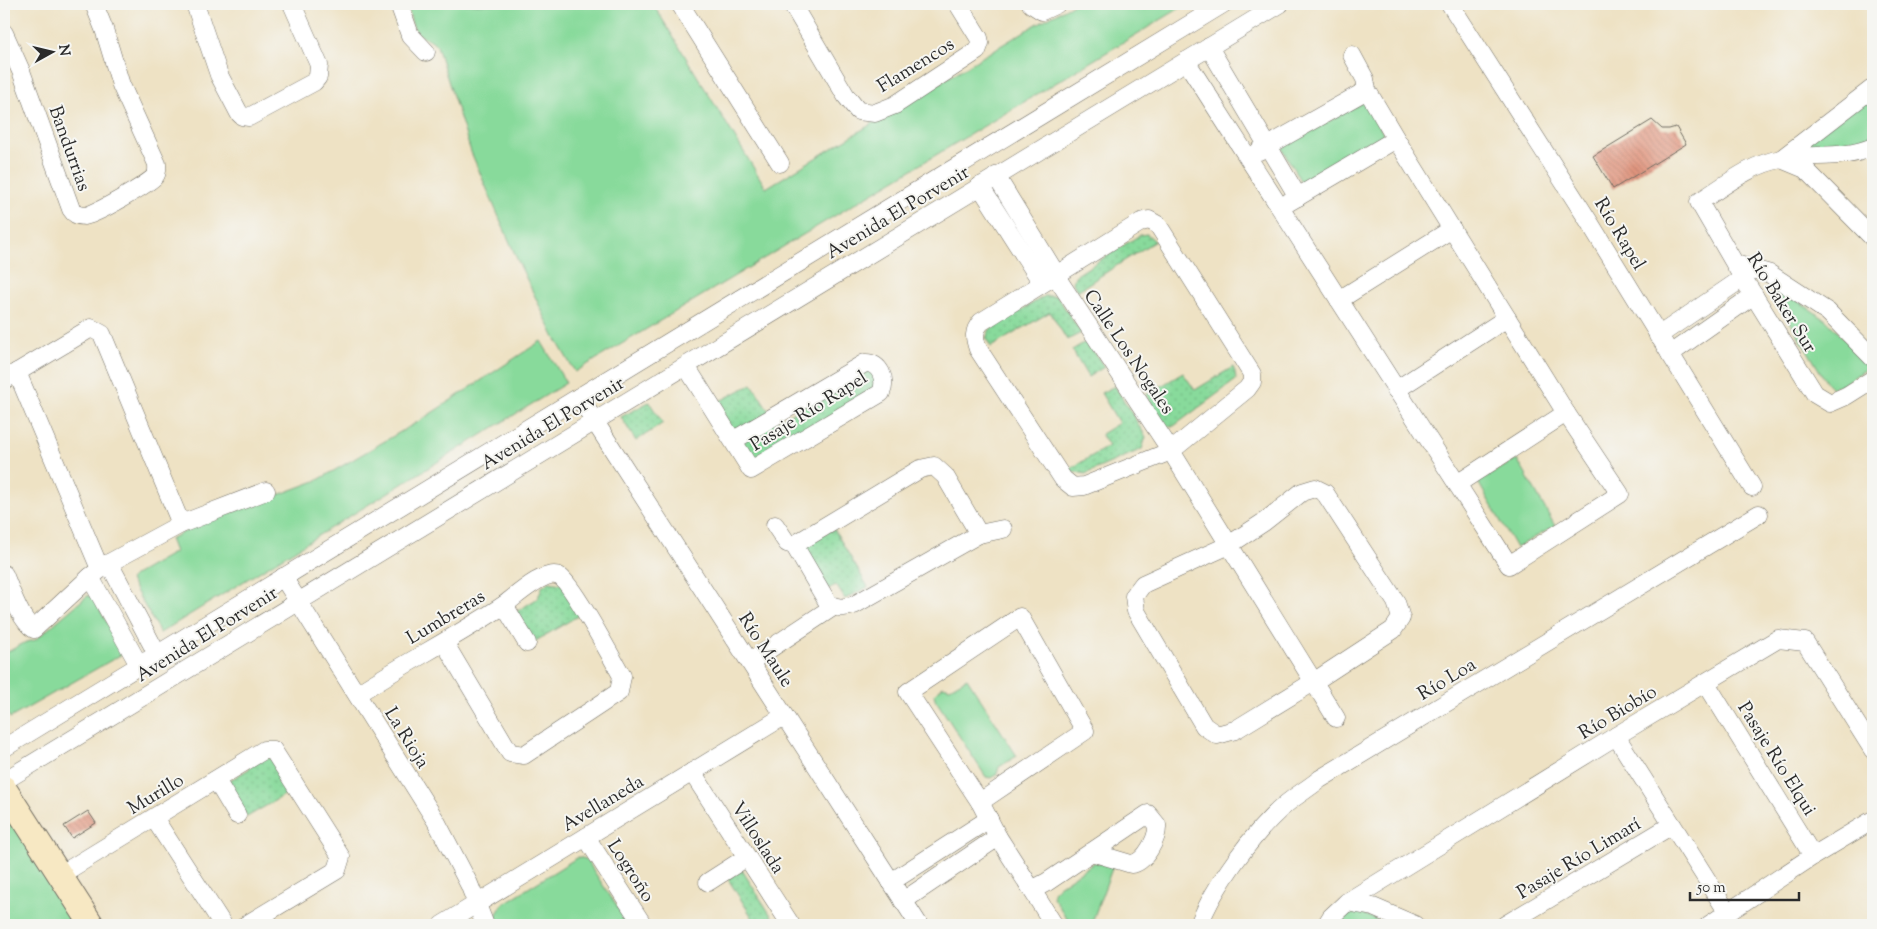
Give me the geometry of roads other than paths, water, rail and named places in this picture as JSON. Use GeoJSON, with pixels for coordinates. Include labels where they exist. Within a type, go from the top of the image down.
{"type":"FeatureCollection","features":[{"type":"Feature","properties":{"kind":"street","name":"Bandurrias"},"geometry":{"type":"LineString","coordinates":[[4,33],[21,71],[71,209],[79,216],[91,215],[151,181],[158,171],[157,164],[121,85],[104,29],[94,4]]}},
{"type":"Feature","properties":{"kind":"street"},"geometry":{"type":"LineString","coordinates":[[195,4],[219,75],[239,114],[249,117],[314,82],[318,77],[319,65],[292,4]]}},
{"type":"Feature","properties":{"kind":"street"},"geometry":{"type":"LineString","coordinates":[[399,4],[410,34],[426,52]]}},
{"type":"Feature","properties":{"kind":"street"},"geometry":{"type":"LineString","coordinates":[[680,4],[780,163]]}},
{"type":"Feature","properties":{"kind":"street","name":"Flamencos"},"geometry":{"type":"LineString","coordinates":[[792,4],[846,96],[858,111],[875,113],[895,105],[977,51],[980,43],[978,38],[958,4]]}},
{"type":"Feature","properties":{"kind":"street"},"geometry":{"type":"LineString","coordinates":[[1031,4],[1042,11],[1057,4]]}},
{"type":"Feature","properties":{"kind":"street","name":"Avenida El Porvenir"},"geometry":{"type":"LineString","coordinates":[[4,748],[1223,4]]}},
{"type":"Feature","properties":{"kind":"street","name":"Avenida El Porvenir"},"geometry":{"type":"LineString","coordinates":[[4,782],[1280,4]]}},
{"type":"Feature","properties":{"kind":"street","name":"Río Rapel"},"geometry":{"type":"LineString","coordinates":[[1450,4],[1588,220],[1752,488]]}},
{"type":"Feature","properties":{"kind":"street"},"geometry":{"type":"LineString","coordinates":[[1209,47],[1298,197]]}},
{"type":"Feature","properties":{"kind":"street"},"geometry":{"type":"LineString","coordinates":[[1186,61],[1509,565],[1620,494],[1566,413],[1396,139],[1367,90],[1365,79],[1352,55]]}},
{"type":"Feature","properties":{"kind":"street"},"geometry":{"type":"LineString","coordinates":[[1107,75],[1122,99]]}},
{"type":"Feature","properties":{"kind":"street"},"geometry":{"type":"LineString","coordinates":[[1781,159],[1873,88]]}},
{"type":"Feature","properties":{"kind":"street"},"geometry":{"type":"LineString","coordinates":[[1248,158],[1367,90]]}},
{"type":"Feature","properties":{"kind":"street"},"geometry":{"type":"LineString","coordinates":[[1280,208],[1396,139]]}},
{"type":"Feature","properties":{"kind":"street"},"geometry":{"type":"LineString","coordinates":[[1781,159],[1841,156],[1873,147]]}},
{"type":"Feature","properties":{"kind":"street"},"geometry":{"type":"LineString","coordinates":[[1781,159],[1805,170],[1873,238]]}},
{"type":"Feature","properties":{"kind":"street","name":"Río Baker Sur"},"geometry":{"type":"LineString","coordinates":[[1781,159],[1749,170],[1699,202],[1815,394],[1830,403],[1846,396],[1873,379]]}},
{"type":"Feature","properties":{"kind":"street","name":"Calle Los Nogales"},"geometry":{"type":"LineString","coordinates":[[996,176],[1051,278]]}},
{"type":"Feature","properties":{"kind":"street","name":"Calle Los Nogales"},"geometry":{"type":"LineString","coordinates":[[980,186],[1051,278],[1171,451],[1315,681],[1336,718]]}},
{"type":"Feature","properties":{"kind":"street"},"geometry":{"type":"LineString","coordinates":[[1149,220],[1158,224],[1252,374],[1252,382],[1247,389],[1171,451],[1084,486],[1073,487],[1062,479],[974,340],[974,333],[981,322],[1051,278],[1141,222],[1149,220]]}},
{"type":"Feature","properties":{"kind":"street"},"geometry":{"type":"LineString","coordinates":[[1339,300],[1452,229]]}},
{"type":"Feature","properties":{"kind":"street"},"geometry":{"type":"LineString","coordinates":[[1658,336],[1739,271],[1770,274],[1828,312],[1873,358]]}},
{"type":"Feature","properties":{"kind":"street"},"geometry":{"type":"LineString","coordinates":[[1670,354],[1754,295]]}},
{"type":"Feature","properties":{"kind":"street"},"geometry":{"type":"LineString","coordinates":[[1396,390],[1507,318]]}},
{"type":"Feature","properties":{"kind":"street"},"geometry":{"type":"LineString","coordinates":[[139,665],[111,616],[100,570],[10,376],[91,328],[102,334],[181,524]]}},
{"type":"Feature","properties":{"kind":"street","name":"Pasaje Río Rapel"},"geometry":{"type":"LineString","coordinates":[[871,363],[876,366],[884,379],[885,386],[882,393],[752,470],[734,440],[865,364],[871,363]]}},
{"type":"Feature","properties":{"kind":"street"},"geometry":{"type":"LineString","coordinates":[[686,366],[734,440]]}},
{"type":"Feature","properties":{"kind":"street","name":"Río Maule"},"geometry":{"type":"LineString","coordinates":[[579,397],[919,925]]}},
{"type":"Feature","properties":{"kind":"street"},"geometry":{"type":"LineString","coordinates":[[1456,484],[1566,413]]}},
{"type":"Feature","properties":{"kind":"street"},"geometry":{"type":"LineString","coordinates":[[794,545],[928,466],[934,466],[945,476],[979,534]]}},
{"type":"Feature","properties":{"kind":"street"},"geometry":{"type":"LineString","coordinates":[[1314,488],[1325,493],[1396,602],[1400,618],[1393,630],[1315,681],[1235,730],[1217,735],[1204,726],[1136,611],[1134,596],[1143,584],[1229,544],[1264,522],[1302,492],[1314,488]]}},
{"type":"Feature","properties":{"kind":"street"},"geometry":{"type":"LineString","coordinates":[[4,574],[20,611],[30,627],[34,628],[100,570],[181,524],[266,491]]}},
{"type":"Feature","properties":{"kind":"street","name":"Río Loa"},"geometry":{"type":"LineString","coordinates":[[1199,925],[1227,873],[1250,842],[1285,805],[1320,779],[1760,514]]}},
{"type":"Feature","properties":{"kind":"street"},"geometry":{"type":"LineString","coordinates":[[774,525],[787,543],[794,545],[824,598],[834,607]]}},
{"type":"Feature","properties":{"kind":"street"},"geometry":{"type":"LineString","coordinates":[[750,662],[834,607],[854,605],[979,534],[1002,528]]}},
{"type":"Feature","properties":{"kind":"street"},"geometry":{"type":"LineString","coordinates":[[100,570],[131,604],[157,654]]}},
{"type":"Feature","properties":{"kind":"street","name":"Lumbreras"},"geometry":{"type":"LineString","coordinates":[[357,694],[504,605],[545,576],[554,574],[561,577],[573,592],[622,676],[619,692],[524,755],[510,753],[444,642]]}},
{"type":"Feature","properties":{"kind":"street","name":"La Rioja"},"geometry":{"type":"LineString","coordinates":[[283,578],[436,821],[469,884],[485,925]]}},
{"type":"Feature","properties":{"kind":"street"},"geometry":{"type":"LineString","coordinates":[[111,616],[131,604]]}},
{"type":"Feature","properties":{"kind":"street"},"geometry":{"type":"LineString","coordinates":[[504,605],[527,643]]}},
{"type":"Feature","properties":{"kind":"street"},"geometry":{"type":"LineString","coordinates":[[980,802],[1085,731],[1020,617],[908,692],[980,802],[998,837],[1054,925]]}},
{"type":"Feature","properties":{"kind":"street","name":"Río Biobío"},"geometry":{"type":"LineString","coordinates":[[1326,925],[1331,917],[1347,902],[1616,736],[1778,639],[1805,642],[1873,750]]}},
{"type":"Feature","properties":{"kind":"street","name":"Pasaje Río Elqui"},"geometry":{"type":"LineString","coordinates":[[1706,683],[1813,856]]}},
{"type":"Feature","properties":{"kind":"street","name":"Avellaneda"},"geometry":{"type":"LineString","coordinates":[[442,925],[784,716]]}},
{"type":"Feature","properties":{"kind":"street"},"geometry":{"type":"LineString","coordinates":[[1616,736],[1728,913]]}},
{"type":"Feature","properties":{"kind":"street","name":"Murillo"},"geometry":{"type":"LineString","coordinates":[[60,875],[264,750],[273,750],[341,857],[337,870],[246,925]]}},
{"type":"Feature","properties":{"kind":"street","name":"Villoslada"},"geometry":{"type":"LineString","coordinates":[[692,772],[791,925]]}},
{"type":"Feature","properties":{"kind":"street"},"geometry":{"type":"LineString","coordinates":[[216,780],[237,815]]}},
{"type":"Feature","properties":{"kind":"street"},"geometry":{"type":"LineString","coordinates":[[4,788],[92,925]]}},
{"type":"Feature","properties":{"kind":"street"},"geometry":{"type":"LineString","coordinates":[[154,818],[222,925]]}},
{"type":"Feature","properties":{"kind":"street"},"geometry":{"type":"LineString","coordinates":[[892,882],[989,819]]}},
{"type":"Feature","properties":{"kind":"street"},"geometry":{"type":"LineString","coordinates":[[1709,925],[1813,856],[1873,820]]}},
{"type":"Feature","properties":{"kind":"street","name":"Pasaje Río Limarí"},"geometry":{"type":"LineString","coordinates":[[1505,925],[1672,825]]}},
{"type":"Feature","properties":{"kind":"street","name":"Logroño"},"geometry":{"type":"LineString","coordinates":[[586,837],[643,925]]}},
{"type":"Feature","properties":{"kind":"street"},"geometry":{"type":"LineString","coordinates":[[903,900],[998,837]]}},
{"type":"Feature","properties":{"kind":"street"},"geometry":{"type":"LineString","coordinates":[[1032,890],[1091,852]]}},
{"type":"Feature","properties":{"kind":"street"},"geometry":{"type":"LineString","coordinates":[[708,882],[747,857]]}},
{"type":"Feature","properties":{"kind":"street"},"geometry":{"type":"LineString","coordinates":[[1347,902],[1374,907],[1414,925]]}},
{"type":"Feature","properties":{"kind":"waterway"},"geometry":{"type":"LineString","coordinates":[[4,921],[6,925]]}}]}
